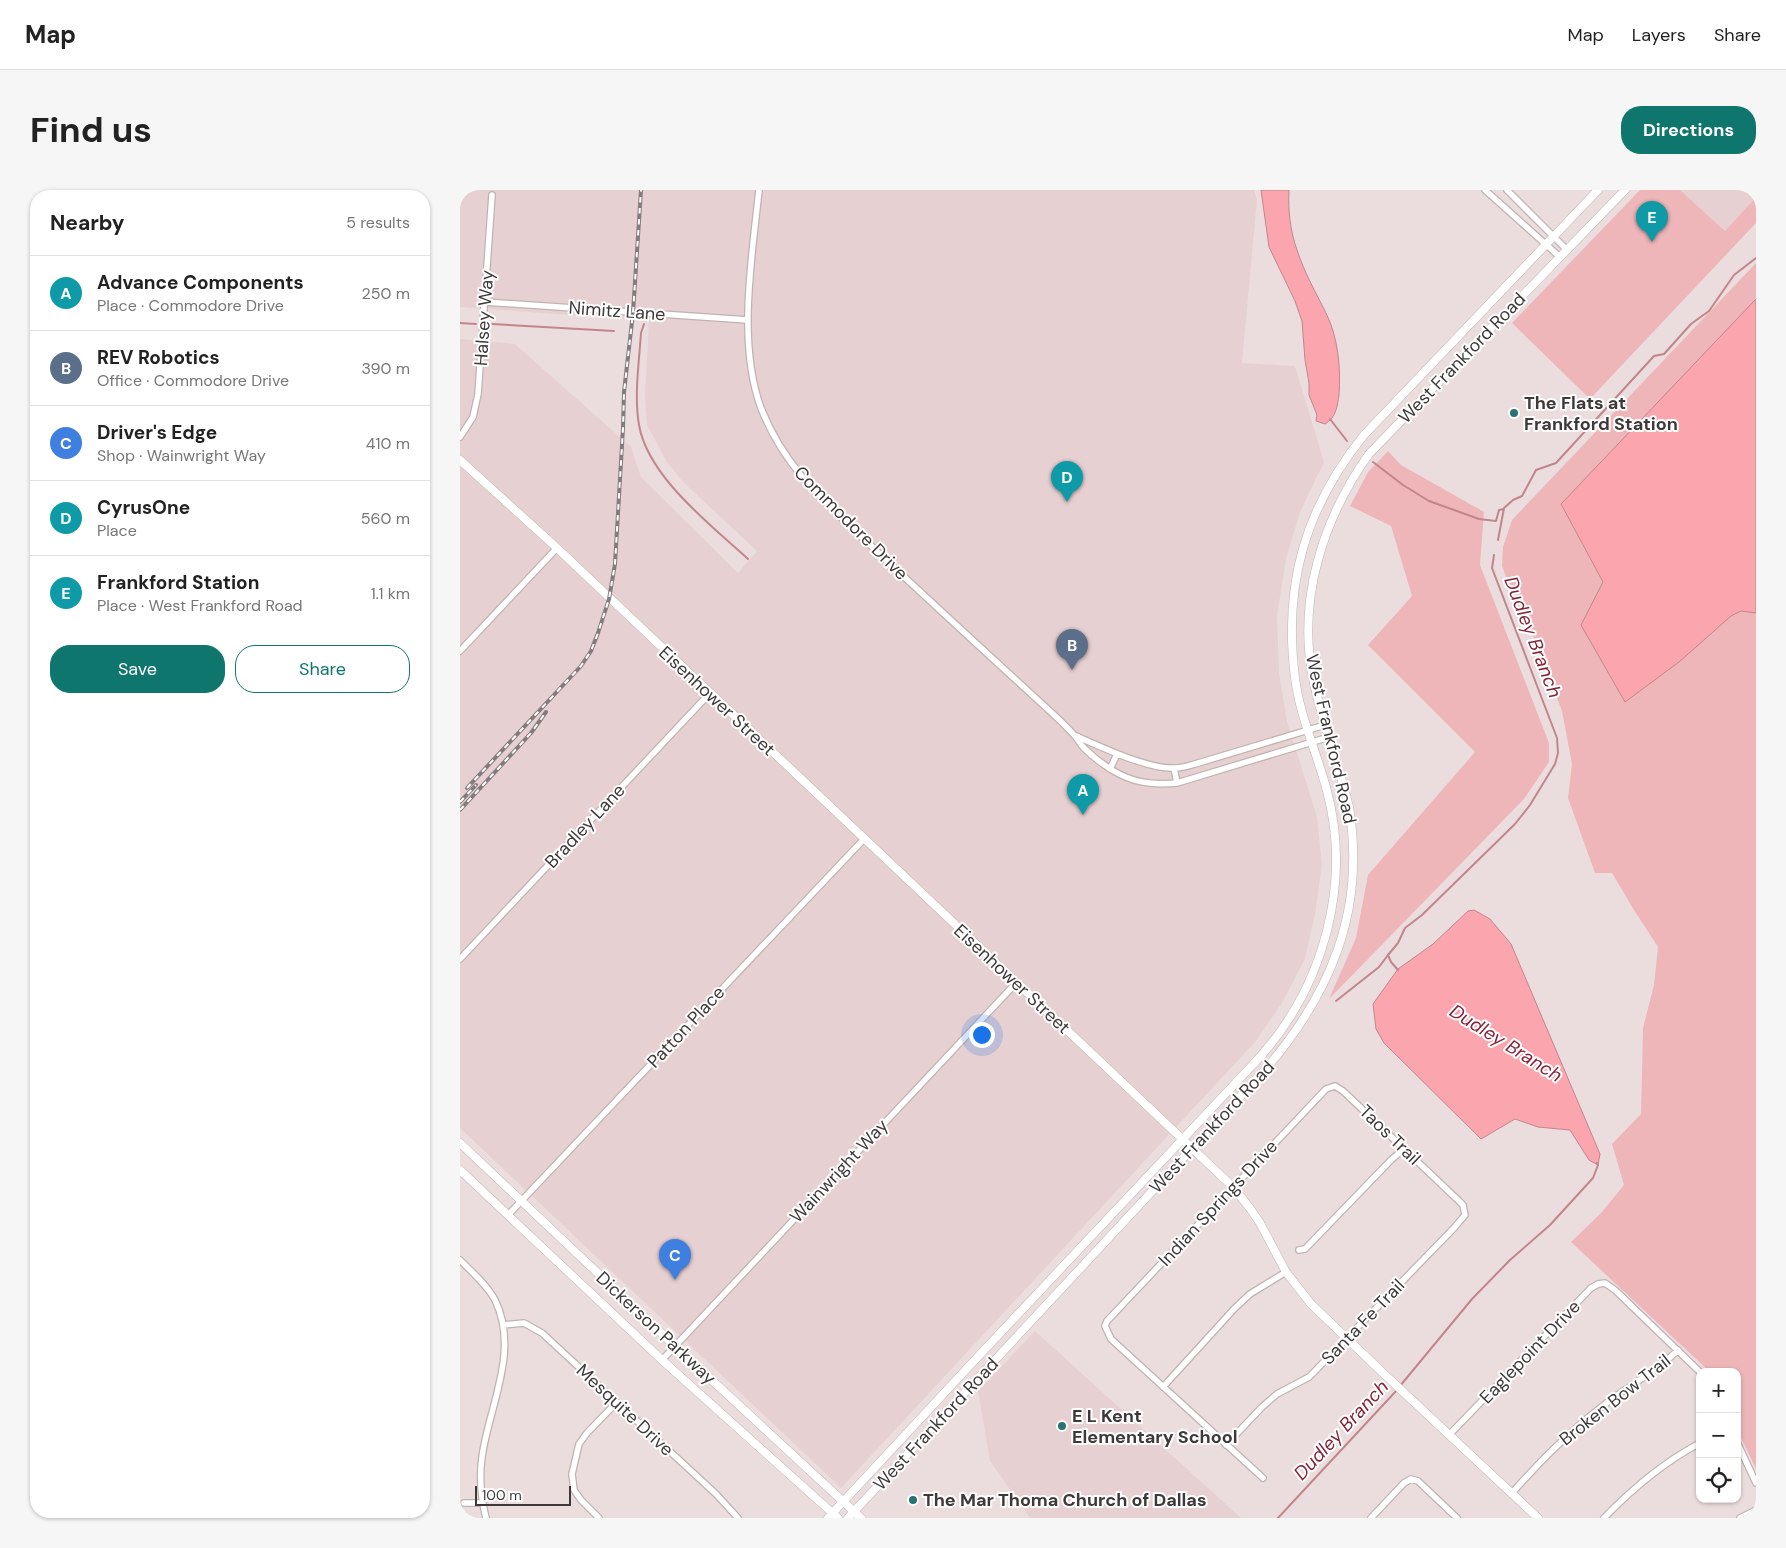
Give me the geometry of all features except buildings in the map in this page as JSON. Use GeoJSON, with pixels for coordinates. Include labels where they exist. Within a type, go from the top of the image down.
{"type":"FeatureCollection","features":[{"type":"Feature","properties":{"kind":"main road","name":"West Frankford Road"},"geometry":{"type":"LineString","coordinates":[[833,1516],[843,1502],[1275,1040],[1296,1009],[1310,983],[1326,938],[1331,914],[1336,851],[1331,808],[1300,705],[1295,678],[1292,629],[1292,610],[1298,568],[1304,544],[1319,503],[1334,476],[1364,435],[1598,190]]}},
{"type":"Feature","properties":{"kind":"main road","name":"West Frankford Road"},"geometry":{"type":"LineString","coordinates":[[848,1518],[1193,1149],[1276,1058],[1306,1017],[1331,967],[1343,934],[1349,912],[1352,876],[1352,828],[1343,781],[1313,681],[1309,643],[1311,598],[1318,556],[1334,512],[1355,473],[1368,454],[1625,190]]}},
{"type":"Feature","properties":{"kind":"main road","name":"Eisenhower Street"},"geometry":{"type":"LineString","coordinates":[[460,460],[557,548],[1232,1187],[1260,1223],[1297,1289],[1382,1373],[1538,1518]]}},
{"type":"Feature","properties":{"kind":"main road","name":"Dickerson Parkway"},"geometry":{"type":"LineString","coordinates":[[460,1143],[860,1518]]}},
{"type":"Feature","properties":{"kind":"main road","name":"Dickerson Parkway"},"geometry":{"type":"LineString","coordinates":[[460,1170],[662,1360],[833,1516]]}},
{"type":"Feature","properties":{"kind":"street","name":"Commodore Drive"},"geometry":{"type":"LineString","coordinates":[[759,190],[750,267],[748,320],[750,370],[756,393],[776,441],[795,470],[855,530],[1074,736],[1082,747],[1110,769],[1140,783],[1157,785],[1177,783],[1329,737]]}},
{"type":"Feature","properties":{"kind":"street"},"geometry":{"type":"LineString","coordinates":[[1508,190],[1567,250]]}},
{"type":"Feature","properties":{"kind":"street"},"geometry":{"type":"LineString","coordinates":[[1489,191],[1560,258]]}},
{"type":"Feature","properties":{"kind":"street","name":"Halsey Way"},"geometry":{"type":"LineString","coordinates":[[460,437],[473,417],[478,394],[492,194]]}},
{"type":"Feature","properties":{"kind":"street","name":"Nimitz Lane"},"geometry":{"type":"LineString","coordinates":[[485,302],[748,320]]}},
{"type":"Feature","properties":{"kind":"street"},"geometry":{"type":"LineString","coordinates":[[460,650],[557,548]]}},
{"type":"Feature","properties":{"kind":"street","name":"Bradley Lane"},"geometry":{"type":"LineString","coordinates":[[460,958],[710,694]]}},
{"type":"Feature","properties":{"kind":"street","name":"Commodore Drive"},"geometry":{"type":"LineString","coordinates":[[1074,736],[1117,754],[1156,766],[1174,768],[1194,764],[1325,725]]}},
{"type":"Feature","properties":{"kind":"street"},"geometry":{"type":"LineString","coordinates":[[1110,769],[1117,754]]}},
{"type":"Feature","properties":{"kind":"street"},"geometry":{"type":"LineString","coordinates":[[1174,768],[1177,783]]}},
{"type":"Feature","properties":{"kind":"street","name":"Patton Place"},"geometry":{"type":"LineString","coordinates":[[508,1215],[864,839]]}},
{"type":"Feature","properties":{"kind":"street","name":"Wainwright Way"},"geometry":{"type":"LineString","coordinates":[[662,1360],[1016,983]]}},
{"type":"Feature","properties":{"kind":"street","name":"Taos Trail"},"geometry":{"type":"LineString","coordinates":[[1335,1086],[1343,1091],[1443,1186]]}},
{"type":"Feature","properties":{"kind":"street","name":"Indian Springs Drive"},"geometry":{"type":"LineString","coordinates":[[1164,1387],[1111,1339],[1105,1326],[1107,1321],[1326,1089],[1335,1086]]}},
{"type":"Feature","properties":{"kind":"street"},"geometry":{"type":"LineString","coordinates":[[1298,1250],[1305,1249],[1398,1153],[1404,1150]]}},
{"type":"Feature","properties":{"kind":"street","name":"Santa Fe Trail"},"geometry":{"type":"LineString","coordinates":[[1226,1445],[1277,1394],[1309,1377],[1348,1340],[1370,1314],[1465,1215],[1463,1205],[1443,1186]]}},
{"type":"Feature","properties":{"kind":"street"},"geometry":{"type":"LineString","coordinates":[[460,1260],[484,1284],[495,1299],[506,1334],[505,1353],[482,1457],[480,1480],[482,1503],[486,1518]]}},
{"type":"Feature","properties":{"kind":"street"},"geometry":{"type":"LineString","coordinates":[[1263,1478],[1164,1387],[1234,1309],[1250,1294],[1286,1272]]}},
{"type":"Feature","properties":{"kind":"street","name":"Eaglepoint Drive"},"geometry":{"type":"LineString","coordinates":[[1449,1435],[1591,1288],[1598,1284],[1604,1283],[1615,1290],[1678,1350]]}},
{"type":"Feature","properties":{"kind":"street","name":"Mesquite Drive"},"geometry":{"type":"LineString","coordinates":[[503,1325],[524,1323],[542,1333],[716,1494],[738,1518]]}},
{"type":"Feature","properties":{"kind":"street"},"geometry":{"type":"LineString","coordinates":[[1678,1350],[1696,1368]]}},
{"type":"Feature","properties":{"kind":"street","name":"Broken Bow Trail"},"geometry":{"type":"LineString","coordinates":[[1512,1493],[1567,1435],[1604,1405],[1661,1366],[1678,1350]]}},
{"type":"Feature","properties":{"kind":"street"},"geometry":{"type":"LineString","coordinates":[[599,1518],[574,1490],[572,1474],[579,1444],[616,1403]]}},
{"type":"Feature","properties":{"kind":"street"},"geometry":{"type":"LineString","coordinates":[[1604,1518],[1647,1478],[1696,1445]]}},
{"type":"Feature","properties":{"kind":"street"},"geometry":{"type":"LineString","coordinates":[[1741,1451],[1756,1483]]}},
{"type":"Feature","properties":{"kind":"street"},"geometry":{"type":"LineString","coordinates":[[1372,1518],[1404,1483],[1411,1479],[1418,1481],[1457,1518]]}},
{"type":"Feature","properties":{"kind":"street"},"geometry":{"type":"LineString","coordinates":[[464,1503],[482,1503]]}},
{"type":"Feature","properties":{"kind":"street"},"geometry":{"type":"LineString","coordinates":[[1740,1518],[1756,1510]]}},
{"type":"Feature","properties":{"kind":"shaded area"},"geometry":{"type":"Polygon","coordinates":[[[460,190],[1254,190],[1257,200],[1242,363],[1295,366],[1324,462],[1300,512],[1286,559],[1277,616],[1279,673],[1287,721],[1317,817],[1322,864],[1315,914],[1305,959],[1282,1003],[1255,1042],[841,1488],[460,1128],[460,339],[515,344],[631,447],[641,477],[738,573],[757,551],[683,482],[667,462],[647,425],[645,397],[649,321],[460,307],[460,190]]]}},
{"type":"Feature","properties":{"kind":"shaded area"},"geometry":{"type":"Polygon","coordinates":[[[1640,190],[1680,190],[1725,231],[1756,197],[1756,223],[1590,399],[1512,323],[1640,190]]]}},
{"type":"Feature","properties":{"kind":"shaded area"},"geometry":{"type":"Polygon","coordinates":[[[1680,190],[1756,190],[1756,197],[1725,231],[1680,190]]]}},
{"type":"Feature","properties":{"kind":"shaded area"},"geometry":{"type":"Polygon","coordinates":[[[1756,263],[1756,1469],[1741,1437],[1741,1368],[1706,1368],[1571,1242],[1601,1213],[1624,1185],[1612,1144],[1641,1114],[1643,1028],[1654,985],[1658,947],[1612,873],[1595,873],[1568,798],[1572,764],[1562,711],[1529,625],[1502,566],[1503,547],[1512,520],[1756,263]]]}},
{"type":"Feature","properties":{"kind":"shaded area"},"geometry":{"type":"Polygon","coordinates":[[[1388,451],[1401,465],[1484,512],[1480,565],[1549,743],[1549,762],[1524,799],[1329,999],[1356,938],[1368,875],[1475,752],[1368,645],[1412,596],[1391,526],[1350,506],[1368,472],[1388,451]]]}},
{"type":"Feature","properties":{"kind":"shaded area","name":"E L Kent Elementary School"},"geometry":{"type":"Polygon","coordinates":[[[1035,1331],[1241,1518],[1030,1518],[990,1461],[978,1391],[1035,1331]]]}},
{"type":"Feature","properties":{"kind":"water"},"geometry":{"type":"Polygon","coordinates":[[[1261,190],[1289,190],[1290,220],[1295,243],[1303,267],[1330,322],[1336,342],[1340,374],[1339,395],[1334,415],[1325,424],[1316,421],[1317,415],[1309,395],[1302,321],[1295,301],[1269,247],[1261,190]]]}},
{"type":"Feature","properties":{"kind":"water"},"geometry":{"type":"Polygon","coordinates":[[[1756,299],[1756,613],[1741,611],[1731,616],[1679,662],[1625,702],[1581,625],[1603,582],[1561,504],[1756,299]]]}},
{"type":"Feature","properties":{"kind":"water"},"geometry":{"type":"Polygon","coordinates":[[[1474,910],[1490,919],[1511,944],[1600,1154],[1598,1165],[1589,1160],[1570,1130],[1538,1127],[1515,1119],[1481,1139],[1384,1043],[1376,1029],[1373,1004],[1398,969],[1433,944],[1468,911],[1474,910]]]}},
{"type":"Feature","properties":{"kind":"waterway","name":"Dudley Branch"},"geometry":{"type":"LineString","coordinates":[[1498,540],[1504,508],[1513,500],[1522,496],[1536,470],[1556,463],[1654,356],[1664,354],[1691,324],[1709,311],[1734,275],[1756,258]]}},
{"type":"Feature","properties":{"kind":"waterway"},"geometry":{"type":"LineString","coordinates":[[460,323],[476,324]]}},
{"type":"Feature","properties":{"kind":"waterway"},"geometry":{"type":"LineString","coordinates":[[492,324],[614,331]]}},
{"type":"Feature","properties":{"kind":"waterway"},"geometry":{"type":"LineString","coordinates":[[644,324],[641,333],[637,403],[639,425],[645,444],[655,463],[683,499],[748,559]]}},
{"type":"Feature","properties":{"kind":"waterway"},"geometry":{"type":"LineString","coordinates":[[1330,419],[1347,441]]}},
{"type":"Feature","properties":{"kind":"waterway"},"geometry":{"type":"LineString","coordinates":[[1373,462],[1403,485],[1429,501],[1479,519],[1496,521],[1499,510],[1504,509]]}},
{"type":"Feature","properties":{"kind":"waterway","name":"Dudley Branch"},"geometry":{"type":"LineString","coordinates":[[1398,970],[1388,955],[1398,943],[1405,928],[1422,915],[1515,824],[1530,805],[1555,764],[1558,753],[1557,738],[1492,568],[1494,555]]}},
{"type":"Feature","properties":{"kind":"waterway"},"geometry":{"type":"LineString","coordinates":[[1336,1001],[1379,967],[1388,955]]}},
{"type":"Feature","properties":{"kind":"waterway","name":"Dudley Branch"},"geometry":{"type":"LineString","coordinates":[[1400,1386],[1472,1299],[1510,1260],[1550,1225],[1593,1178],[1597,1163]]}},
{"type":"Feature","properties":{"kind":"waterway","name":"Dudley Branch"},"geometry":{"type":"LineString","coordinates":[[1278,1518],[1397,1390]]}},
{"type":"Feature","properties":{"kind":"railway"},"geometry":{"type":"LineString","coordinates":[[467,788],[581,666],[591,651],[609,599],[615,564],[624,392],[633,313],[641,190]]}},
{"type":"Feature","properties":{"kind":"railway"},"geometry":{"type":"LineString","coordinates":[[460,810],[531,733],[546,712]]}},
{"type":"Feature","properties":{"kind":"railway"},"geometry":{"type":"LineString","coordinates":[[460,802],[476,785]]}},
{"type":"Feature","properties":{"kind":"place","name":"Frankford Station"},"geometry":{"type":"Point","coordinates":[1652,242]}},
{"type":"Feature","properties":{"kind":"place","name":"The Flats at Frankford Station"},"geometry":{"type":"Point","coordinates":[1514,413]}},
{"type":"Feature","properties":{"kind":"place","name":"CyrusOne"},"geometry":{"type":"Point","coordinates":[1067,502]}},
{"type":"Feature","properties":{"kind":"place","name":"REV Robotics"},"geometry":{"type":"Point","coordinates":[1072,670]}},
{"type":"Feature","properties":{"kind":"place","name":"Advance Components"},"geometry":{"type":"Point","coordinates":[1083,815]}},
{"type":"Feature","properties":{"kind":"place","name":"Driver's Edge"},"geometry":{"type":"Point","coordinates":[675,1280]}},
{"type":"Feature","properties":{"kind":"place","name":"E L Kent Elementary School"},"geometry":{"type":"Point","coordinates":[1062,1426]}},
{"type":"Feature","properties":{"kind":"place","name":"The Mar Thoma Church of Dallas"},"geometry":{"type":"Point","coordinates":[913,1500]}}]}
